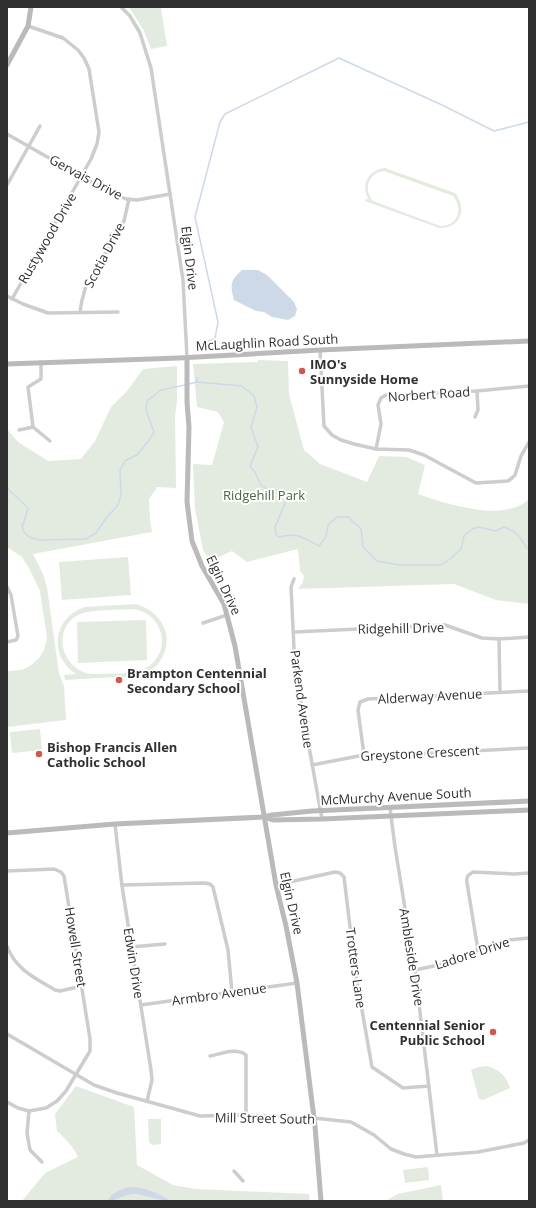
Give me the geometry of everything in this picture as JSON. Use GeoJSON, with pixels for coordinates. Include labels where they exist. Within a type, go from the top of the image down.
{"type":"FeatureCollection","features":[{"type":"Feature","properties":{"kind":"street"},"geometry":{"type":"LineString","coordinates":[[7,65],[28,26],[32,7]]}},
{"type":"Feature","properties":{"kind":"street","name":"Elgin Drive"},"geometry":{"type":"LineString","coordinates":[[121,7],[130,16],[140,33],[151,68],[183,280],[189,427],[187,502],[192,541],[202,566],[224,604],[235,646],[276,885],[297,983],[314,1118],[320,1201]]}},
{"type":"Feature","properties":{"kind":"street","name":"Rustywood Drive"},"geometry":{"type":"LineString","coordinates":[[12,298],[81,177],[98,144],[99,132],[89,69],[84,58],[70,42],[63,38],[28,26]]}},
{"type":"Feature","properties":{"kind":"street"},"geometry":{"type":"LineString","coordinates":[[7,185],[40,126]]}},
{"type":"Feature","properties":{"kind":"street","name":"Gervais Drive"},"geometry":{"type":"LineString","coordinates":[[7,134],[81,177],[126,199],[137,200],[170,194]]}},
{"type":"Feature","properties":{"kind":"street","name":"Scotia Drive"},"geometry":{"type":"LineString","coordinates":[[80,312],[86,286],[124,221],[129,199]]}},
{"type":"Feature","properties":{"kind":"street"},"geometry":{"type":"LineString","coordinates":[[7,296],[23,304],[48,313],[118,312]]}},
{"type":"Feature","properties":{"kind":"street","name":"McLaughlin Road South"},"geometry":{"type":"LineString","coordinates":[[7,364],[187,358],[320,350],[529,341]]}},
{"type":"Feature","properties":{"kind":"street"},"geometry":{"type":"LineString","coordinates":[[320,350],[324,426],[332,435],[342,440],[376,449],[409,450],[424,455],[476,483],[508,481],[512,478],[515,475],[521,456],[529,442]]}},
{"type":"Feature","properties":{"kind":"street"},"geometry":{"type":"LineString","coordinates":[[41,362],[41,379],[28,387],[33,426],[50,441]]}},
{"type":"Feature","properties":{"kind":"street","name":"Norbert Road"},"geometry":{"type":"LineString","coordinates":[[376,449],[381,424],[378,405],[381,398],[386,395],[477,391],[529,386]]}},
{"type":"Feature","properties":{"kind":"street"},"geometry":{"type":"LineString","coordinates":[[475,417],[478,410],[477,391]]}},
{"type":"Feature","properties":{"kind":"street"},"geometry":{"type":"LineString","coordinates":[[19,430],[33,426]]}},
{"type":"Feature","properties":{"kind":"street","name":"Parkend Avenue"},"geometry":{"type":"LineString","coordinates":[[294,579],[291,587],[295,669],[322,819]]}},
{"type":"Feature","properties":{"kind":"street"},"geometry":{"type":"LineString","coordinates":[[7,587],[11,595],[18,636],[16,640],[7,642]]}},
{"type":"Feature","properties":{"kind":"street"},"geometry":{"type":"LineString","coordinates":[[203,623],[227,615]]}},
{"type":"Feature","properties":{"kind":"street","name":"Ridgehill Drive"},"geometry":{"type":"LineString","coordinates":[[294,632],[445,625],[482,638],[499,639],[529,637]]}},
{"type":"Feature","properties":{"kind":"street"},"geometry":{"type":"LineString","coordinates":[[499,639],[500,692]]}},
{"type":"Feature","properties":{"kind":"street","name":"Alderway Avenue"},"geometry":{"type":"LineString","coordinates":[[364,755],[358,710],[360,702],[368,699],[529,691]]}},
{"type":"Feature","properties":{"kind":"street","name":"Greystone Crescent"},"geometry":{"type":"LineString","coordinates":[[312,765],[364,755],[396,755],[529,748]]}},
{"type":"Feature","properties":{"kind":"street","name":"McMurchy Avenue South"},"geometry":{"type":"LineString","coordinates":[[264,818],[272,815],[320,810],[529,801]]}},
{"type":"Feature","properties":{"kind":"street","name":"Ambleside Drive"},"geometry":{"type":"LineString","coordinates":[[390,808],[390,816],[415,970],[437,1156]]}},
{"type":"Feature","properties":{"kind":"street","name":"McMurchy Avenue South"},"geometry":{"type":"LineString","coordinates":[[7,833],[115,824],[264,818],[273,820],[322,819],[529,810]]}},
{"type":"Feature","properties":{"kind":"street","name":"Edwin Drive"},"geometry":{"type":"LineString","coordinates":[[115,824],[131,947],[151,1070],[152,1080],[147,1101]]}},
{"type":"Feature","properties":{"kind":"street","name":"Howell Street"},"geometry":{"type":"LineString","coordinates":[[7,871],[54,869],[61,872],[64,876],[90,1039],[90,1051],[66,1091],[57,1101],[46,1108],[29,1111]]}},
{"type":"Feature","properties":{"kind":"street","name":"Trotters Lane"},"geometry":{"type":"LineString","coordinates":[[276,885],[335,872],[340,873],[344,877],[356,976],[372,1067],[403,1088],[429,1086]]}},
{"type":"Feature","properties":{"kind":"street"},"geometry":{"type":"LineString","coordinates":[[478,950],[466,878],[473,872],[478,874],[529,873]]}},
{"type":"Feature","properties":{"kind":"street"},"geometry":{"type":"LineString","coordinates":[[122,885],[204,883],[210,884],[214,887],[228,950],[232,992]]}},
{"type":"Feature","properties":{"kind":"street","name":"Ladore Drive"},"geometry":{"type":"LineString","coordinates":[[415,970],[457,961],[478,950],[509,940],[529,938]]}},
{"type":"Feature","properties":{"kind":"street"},"geometry":{"type":"LineString","coordinates":[[131,947],[165,944]]}},
{"type":"Feature","properties":{"kind":"street"},"geometry":{"type":"LineString","coordinates":[[7,946],[8,951],[25,972],[55,990],[60,991],[82,986]]}},
{"type":"Feature","properties":{"kind":"street","name":"Armbro Avenue"},"geometry":{"type":"LineString","coordinates":[[141,1005],[297,983]]}},
{"type":"Feature","properties":{"kind":"street","name":"Mill Street South"},"geometry":{"type":"LineString","coordinates":[[7,1034],[94,1085],[200,1116],[314,1118],[351,1122],[374,1135],[391,1149],[416,1157],[478,1152],[524,1143],[529,1140]]}},
{"type":"Feature","properties":{"kind":"street"},"geometry":{"type":"LineString","coordinates":[[210,1056],[236,1051],[242,1052],[246,1055],[246,1116]]}},
{"type":"Feature","properties":{"kind":"street"},"geometry":{"type":"LineString","coordinates":[[7,1102],[18,1108],[29,1111],[27,1133],[30,1150],[42,1162]]}},
{"type":"Feature","properties":{"kind":"street"},"geometry":{"type":"LineString","coordinates":[[234,1171],[243,1181]]}},
{"type":"Feature","properties":{"kind":"green space"},"geometry":{"type":"Polygon","coordinates":[[[129,7],[163,7],[161,8],[167,46],[151,49],[143,29],[129,7]]]}},
{"type":"Feature","properties":{"kind":"green space"},"geometry":{"type":"Polygon","coordinates":[[[385,168],[455,193],[461,205],[460,217],[457,222],[446,227],[439,228],[365,201],[366,199],[369,200],[365,189],[367,179],[379,169],[385,168]],[[384,171],[379,172],[371,178],[368,187],[368,192],[373,201],[440,226],[451,223],[457,216],[458,206],[453,196],[384,171]]]}},
{"type":"Feature","properties":{"kind":"green space","name":"Ridgehill Park"},"geometry":{"type":"Polygon","coordinates":[[[258,360],[288,361],[289,394],[304,450],[320,464],[367,482],[379,456],[406,457],[425,465],[418,494],[459,506],[490,511],[505,510],[518,506],[529,499],[529,604],[496,600],[454,584],[298,589],[303,582],[304,576],[300,571],[298,549],[247,562],[232,551],[210,561],[203,550],[195,509],[193,464],[212,465],[224,422],[218,412],[197,407],[193,364],[258,362],[258,360]]]}},
{"type":"Feature","properties":{"kind":"green space"},"geometry":{"type":"Polygon","coordinates":[[[177,366],[177,401],[175,416],[176,488],[157,487],[149,499],[152,532],[33,554],[43,574],[47,587],[59,674],[64,686],[66,720],[7,727],[7,671],[22,670],[30,666],[39,658],[44,650],[47,638],[40,591],[22,557],[7,547],[7,429],[18,442],[48,461],[81,459],[95,441],[111,407],[127,391],[143,369],[177,366]]]}},
{"type":"Feature","properties":{"kind":"green space"},"geometry":{"type":"Polygon","coordinates":[[[128,557],[131,595],[62,600],[59,562],[128,557]]]}},
{"type":"Feature","properties":{"kind":"green space"},"geometry":{"type":"Polygon","coordinates":[[[136,604],[154,613],[163,625],[166,637],[165,651],[159,663],[148,672],[139,676],[65,680],[64,675],[76,674],[67,666],[61,657],[58,648],[58,638],[66,619],[74,612],[85,607],[136,604]],[[133,609],[97,611],[78,615],[69,622],[64,631],[64,651],[69,660],[76,667],[85,672],[96,674],[127,673],[144,669],[153,662],[159,654],[162,644],[158,626],[152,618],[144,612],[133,609]]]}},
{"type":"Feature","properties":{"kind":"green space"},"geometry":{"type":"Polygon","coordinates":[[[146,620],[147,660],[78,663],[77,622],[146,620]]]}},
{"type":"Feature","properties":{"kind":"green space"},"geometry":{"type":"Polygon","coordinates":[[[40,729],[42,750],[12,753],[10,732],[40,729]]]}},
{"type":"Feature","properties":{"kind":"green space"},"geometry":{"type":"Polygon","coordinates":[[[487,1066],[496,1069],[502,1074],[507,1080],[510,1088],[483,1100],[479,1099],[471,1070],[487,1066]]]}},
{"type":"Feature","properties":{"kind":"green space"},"geometry":{"type":"Polygon","coordinates":[[[76,1086],[134,1107],[137,1165],[173,1185],[196,1189],[309,1194],[310,1201],[22,1201],[45,1173],[78,1157],[72,1146],[57,1131],[55,1114],[76,1086]]]}},
{"type":"Feature","properties":{"kind":"green space"},"geometry":{"type":"Polygon","coordinates":[[[148,1119],[161,1119],[161,1144],[152,1145],[149,1142],[148,1119]]]}},
{"type":"Feature","properties":{"kind":"green space"},"geometry":{"type":"Polygon","coordinates":[[[428,1167],[429,1180],[405,1183],[403,1170],[428,1167]]]}},
{"type":"Feature","properties":{"kind":"green space"},"geometry":{"type":"Polygon","coordinates":[[[441,1185],[443,1201],[385,1201],[398,1194],[441,1185]]]}},
{"type":"Feature","properties":{"kind":"water"},"geometry":{"type":"Polygon","coordinates":[[[242,270],[258,270],[267,275],[294,302],[297,309],[295,316],[288,320],[272,317],[264,312],[256,311],[234,300],[232,283],[235,277],[242,270]]]}},
{"type":"Feature","properties":{"kind":"water"},"geometry":{"type":"Polygon","coordinates":[[[128,1187],[150,1191],[171,1201],[133,1194],[107,1201],[116,1192],[128,1187]]]}},
{"type":"Feature","properties":{"kind":"waterway"},"geometry":{"type":"LineString","coordinates":[[201,345],[215,338],[218,322],[195,217],[220,122],[225,114],[339,58],[442,105],[494,131],[529,122]]}},
{"type":"Feature","properties":{"kind":"waterway"},"geometry":{"type":"LineString","coordinates":[[189,384],[197,382],[242,386],[254,396],[257,407],[251,427],[258,447],[250,466],[255,472],[261,485],[267,489],[278,490],[285,496],[286,501],[275,527],[276,535],[279,537],[291,535],[300,537],[319,546],[326,537],[328,525],[337,517],[348,517],[361,529],[363,547],[377,561],[400,565],[441,565],[461,549],[464,536],[472,529],[478,527],[496,531],[504,527],[509,529],[518,535],[529,550]]}},
{"type":"Feature","properties":{"kind":"waterway"},"geometry":{"type":"LineString","coordinates":[[22,524],[23,531],[29,537],[39,540],[86,539],[96,533],[107,517],[118,505],[121,495],[120,470],[125,461],[138,454],[154,432],[146,410],[147,401],[161,390],[185,385]]}},
{"type":"Feature","properties":{"kind":"waterway"},"geometry":{"type":"LineString","coordinates":[[7,488],[28,508],[23,525]]}},
{"type":"Feature","properties":{"kind":"place","name":"IMO's Sunnyside Home"},"geometry":{"type":"Point","coordinates":[302,371]}},
{"type":"Feature","properties":{"kind":"place","name":"Brampton Centennial Secondary School"},"geometry":{"type":"Point","coordinates":[119,680]}},
{"type":"Feature","properties":{"kind":"place","name":"Bishop Francis Allen Catholic School"},"geometry":{"type":"Point","coordinates":[39,754]}},
{"type":"Feature","properties":{"kind":"place","name":"Centennial Senior Public School"},"geometry":{"type":"Point","coordinates":[493,1032]}}]}
